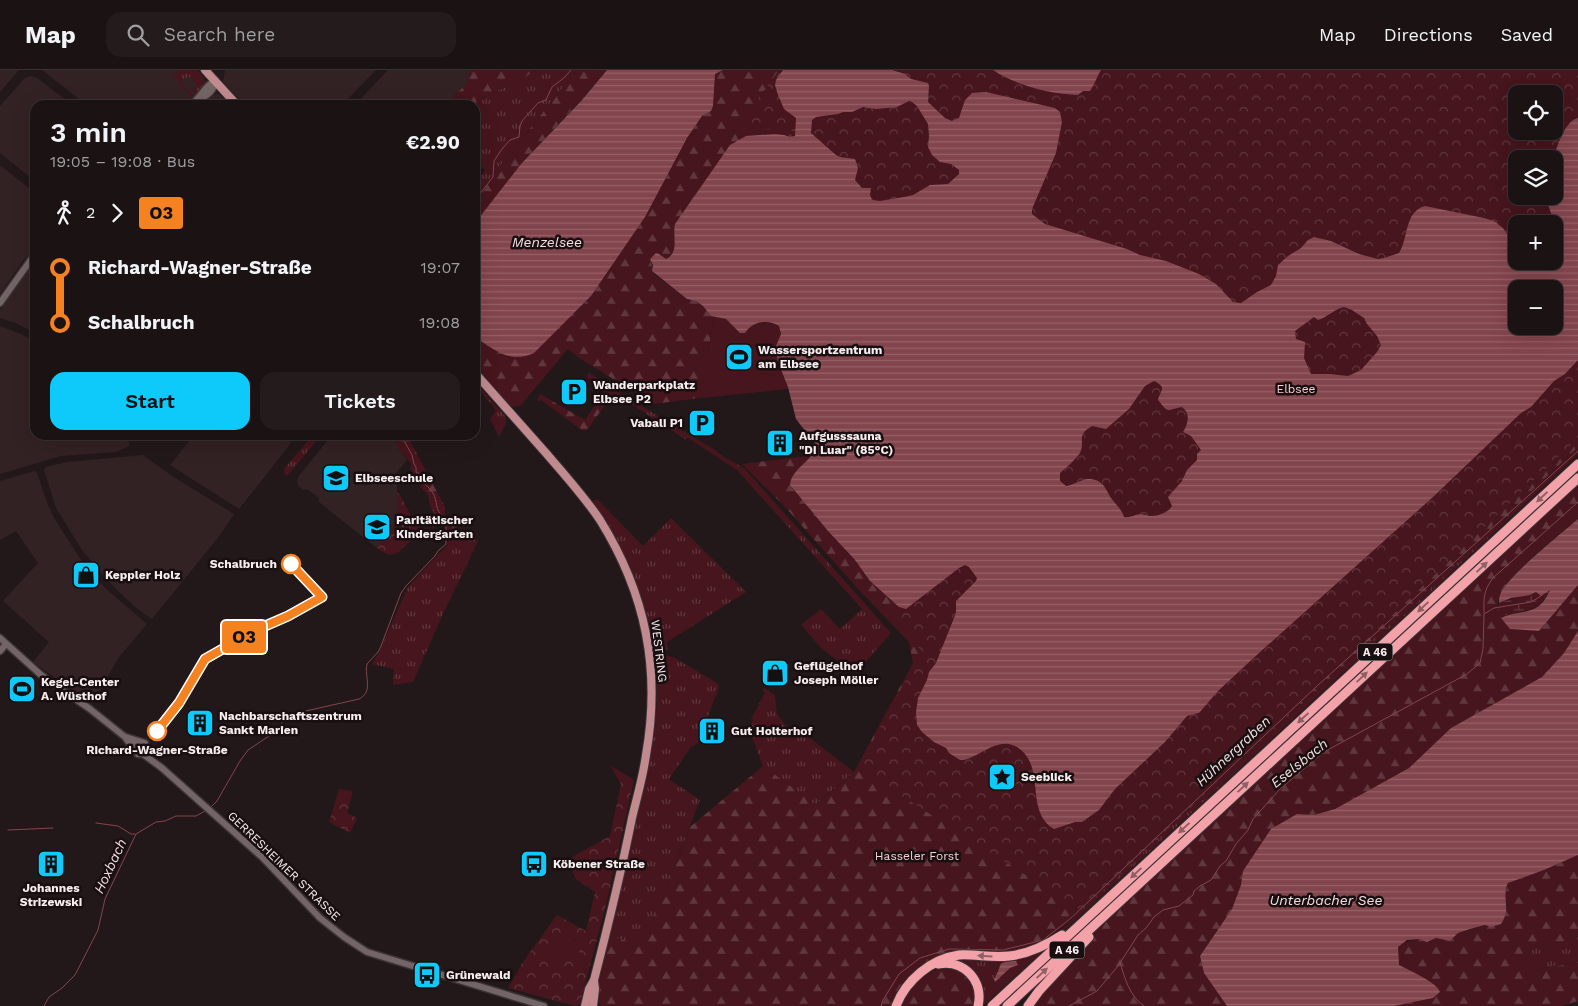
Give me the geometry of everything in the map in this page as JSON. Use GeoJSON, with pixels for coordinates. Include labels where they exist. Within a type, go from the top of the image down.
{"type":"FeatureCollection","features":[{"type":"Feature","properties":{"kind":"highway","name":"A 46"},"geometry":{"type":"LineString","coordinates":[[992,1006],[1578,464]]}},
{"type":"Feature","properties":{"kind":"highway","name":"A 46"},"geometry":{"type":"LineString","coordinates":[[1007,1006],[1578,478]]}},
{"type":"Feature","properties":{"kind":"highway"},"geometry":{"type":"LineString","coordinates":[[1028,1006],[1039,991],[1086,940],[1125,903],[1127,895]]}},
{"type":"Feature","properties":{"kind":"highway"},"geometry":{"type":"LineString","coordinates":[[896,1006],[909,984],[928,967],[940,960],[960,955],[1007,956],[1031,951],[1052,942],[1079,925]]}},
{"type":"Feature","properties":{"kind":"highway"},"geometry":{"type":"LineString","coordinates":[[928,967],[948,963],[955,964],[968,971],[977,983],[979,991],[978,1006]]}},
{"type":"Feature","properties":{"kind":"main road"},"geometry":{"type":"LineString","coordinates":[[205,70],[233,100]]}},
{"type":"Feature","properties":{"kind":"main road","name":"WESTRING"},"geometry":{"type":"LineString","coordinates":[[480,379],[575,487],[599,519],[628,573],[637,597],[647,635],[651,664],[652,697],[646,756],[619,882],[594,980],[593,1002]]}},
{"type":"Feature","properties":{"kind":"main road","name":"WESTRING"},"geometry":{"type":"LineString","coordinates":[[585,1006],[589,989],[594,980]]}},
{"type":"Feature","properties":{"kind":"main road"},"geometry":{"type":"LineString","coordinates":[[593,1002],[598,1006]]}},
{"type":"Feature","properties":{"kind":"street"},"geometry":{"type":"LineString","coordinates":[[197,100],[203,98],[212,90],[215,86],[215,80]]}},
{"type":"Feature","properties":{"kind":"street"},"geometry":{"type":"LineString","coordinates":[[0,303],[30,261]]}},
{"type":"Feature","properties":{"kind":"street"},"geometry":{"type":"LineString","coordinates":[[0,638],[41,675],[94,712],[135,744],[136,753],[145,752],[146,742],[142,741],[135,744]]}},
{"type":"Feature","properties":{"kind":"street"},"geometry":{"type":"LineString","coordinates":[[0,651],[6,644]]}},
{"type":"Feature","properties":{"kind":"street","name":"GERRESHEIMER STRASSE"},"geometry":{"type":"LineString","coordinates":[[145,752],[262,857],[316,914],[344,938],[361,949],[544,1006]]}},
{"type":"Feature","properties":{"kind":"shaded area"},"geometry":{"type":"Polygon","coordinates":[[[0,70],[19,70],[0,92],[0,70]]]}},
{"type":"Feature","properties":{"kind":"shaded area"},"geometry":{"type":"Polygon","coordinates":[[[42,70],[197,70],[204,78],[205,83],[191,100],[81,100],[42,70]]]}},
{"type":"Feature","properties":{"kind":"shaded area"},"geometry":{"type":"Polygon","coordinates":[[[225,70],[376,70],[347,100],[239,100],[223,82],[225,70]]]}},
{"type":"Feature","properties":{"kind":"shaded area"},"geometry":{"type":"Polygon","coordinates":[[[388,70],[471,70],[466,84],[450,100],[360,100],[388,70]]]}},
{"type":"Feature","properties":{"kind":"shaded area"},"geometry":{"type":"Polygon","coordinates":[[[31,76],[37,78],[66,100],[30,100],[30,177],[0,153],[0,106],[25,78],[31,76]]]}},
{"type":"Feature","properties":{"kind":"shaded area"},"geometry":{"type":"Polygon","coordinates":[[[217,93],[225,100],[206,100],[217,93]]]}},
{"type":"Feature","properties":{"kind":"shaded area"},"geometry":{"type":"Polygon","coordinates":[[[0,165],[30,189],[30,253],[0,294],[0,165]]]}},
{"type":"Feature","properties":{"kind":"shaded area"},"geometry":{"type":"Polygon","coordinates":[[[30,268],[30,330],[0,318],[0,310],[30,268]]]}},
{"type":"Feature","properties":{"kind":"shaded area"},"geometry":{"type":"Polygon","coordinates":[[[0,326],[30,339],[30,440],[127,440],[129,446],[116,452],[61,456],[0,474],[0,326]]]}},
{"type":"Feature","properties":{"kind":"shaded area"},"geometry":{"type":"Polygon","coordinates":[[[190,440],[287,440],[291,443],[239,509],[170,465],[190,440]]]}},
{"type":"Feature","properties":{"kind":"shaded area","name":"Elbseeschule"},"geometry":{"type":"Polygon","coordinates":[[[394,440],[407,460],[391,479],[397,484],[397,523],[377,548],[319,502],[319,498],[307,489],[303,490],[298,485],[299,476],[327,441],[394,440]]]}},
{"type":"Feature","properties":{"kind":"shaded area"},"geometry":{"type":"Polygon","coordinates":[[[143,455],[172,476],[234,514],[220,535],[152,619],[135,607],[107,580],[82,550],[56,508],[44,470],[46,467],[67,462],[143,455]]]}},
{"type":"Feature","properties":{"kind":"shaded area"},"geometry":{"type":"Polygon","coordinates":[[[35,471],[54,518],[83,563],[105,588],[147,624],[119,657],[92,704],[33,662],[49,642],[3,601],[38,563],[16,531],[0,540],[0,481],[35,471]]]}},
{"type":"Feature","properties":{"kind":"green space"},"geometry":{"type":"Polygon","coordinates":[[[180,70],[197,70],[204,78],[205,83],[196,95],[193,90],[197,85],[190,77],[184,78],[182,81],[183,85],[195,97],[192,99],[173,75],[180,70]]]}},
{"type":"Feature","properties":{"kind":"green space"},"geometry":{"type":"Polygon","coordinates":[[[471,70],[535,70],[520,80],[480,100],[450,100],[466,84],[471,70]]]}},
{"type":"Feature","properties":{"kind":"green space"},"geometry":{"type":"Polygon","coordinates":[[[535,70],[577,70],[480,191],[480,177],[485,170],[480,166],[480,100],[535,70]]]}},
{"type":"Feature","properties":{"kind":"green space"},"geometry":{"type":"Polygon","coordinates":[[[577,70],[607,70],[521,164],[480,217],[480,191],[577,70]]]}},
{"type":"Feature","properties":{"kind":"green space"},"geometry":{"type":"Polygon","coordinates":[[[723,70],[783,70],[796,132],[794,137],[784,135],[674,231],[675,247],[670,257],[666,259],[659,254],[651,262],[654,274],[687,299],[696,301],[711,316],[714,316],[708,354],[700,357],[714,396],[654,404],[579,358],[568,349],[521,405],[514,407],[506,403],[480,374],[480,341],[490,348],[576,312],[591,296],[645,217],[687,138],[702,116],[711,111],[715,74],[723,70]]]}},
{"type":"Feature","properties":{"kind":"green space","name":"Elbsee"},"geometry":{"type":"Polygon","coordinates":[[[779,70],[1578,70],[1578,438],[1082,911],[858,768],[921,652],[910,631],[895,616],[1032,363],[872,215],[791,130],[736,129],[779,70]]]}},
{"type":"Feature","properties":{"kind":"green space","name":"Wassersportzentrum am Elbsee"},"geometry":{"type":"Polygon","coordinates":[[[714,316],[726,319],[736,330],[745,333],[752,326],[760,323],[765,322],[779,326],[781,332],[776,351],[788,389],[703,398],[693,357],[708,354],[714,316]]]}},
{"type":"Feature","properties":{"kind":"green space"},"geometry":{"type":"Polygon","coordinates":[[[590,373],[613,389],[611,397],[587,430],[583,431],[541,400],[539,402],[537,400],[540,394],[585,420],[605,390],[605,387],[588,378],[587,374],[590,373]]]}},
{"type":"Feature","properties":{"kind":"green space"},"geometry":{"type":"Polygon","coordinates":[[[480,388],[506,417],[506,423],[499,437],[490,419],[496,410],[481,392],[480,388]]]}},
{"type":"Feature","properties":{"kind":"green space"},"geometry":{"type":"Polygon","coordinates":[[[613,389],[744,468],[891,633],[856,673],[823,650],[801,625],[821,609],[840,629],[862,609],[737,470],[614,393],[611,397],[613,389]]]}},
{"type":"Feature","properties":{"kind":"green space","name":"Hasseler Forst"},"geometry":{"type":"Polygon","coordinates":[[[1578,394],[1578,447],[1528,494],[1527,500],[1514,506],[1513,514],[1494,524],[1478,542],[1456,560],[1454,570],[1446,578],[1439,576],[1435,579],[1430,590],[1393,625],[1391,624],[1361,650],[1358,656],[1349,661],[1083,903],[1072,919],[1057,931],[1041,940],[1022,946],[1020,950],[971,948],[960,955],[923,966],[912,973],[903,983],[891,1006],[601,1006],[598,1000],[598,982],[610,936],[643,946],[690,827],[763,766],[816,805],[854,772],[913,663],[909,642],[859,590],[786,508],[742,464],[809,456],[810,458],[794,473],[790,485],[855,560],[870,581],[902,608],[1578,394]]]}},
{"type":"Feature","properties":{"kind":"green space"},"geometry":{"type":"Polygon","coordinates":[[[308,440],[315,440],[315,443],[287,476],[284,473],[284,469],[308,440]]]}},
{"type":"Feature","properties":{"kind":"green space"},"geometry":{"type":"Polygon","coordinates":[[[394,440],[410,440],[445,507],[445,515],[434,528],[432,528],[439,521],[430,505],[428,495],[410,468],[412,465],[394,440]]]}},
{"type":"Feature","properties":{"kind":"green space"},"geometry":{"type":"Polygon","coordinates":[[[1578,447],[1578,455],[1454,570],[1456,560],[1466,554],[1495,523],[1507,518],[1514,506],[1526,500],[1528,494],[1578,447]]]}},
{"type":"Feature","properties":{"kind":"green space"},"geometry":{"type":"Polygon","coordinates":[[[1578,484],[1578,519],[1536,554],[1507,584],[1500,595],[1497,612],[1510,629],[1539,631],[1578,585],[1578,631],[1564,653],[1542,677],[1451,728],[1409,768],[1335,809],[1314,815],[1297,814],[1243,871],[1241,885],[1232,909],[1200,956],[1204,973],[1227,1006],[1031,1006],[1041,992],[1097,930],[1578,484]]]}},
{"type":"Feature","properties":{"kind":"green space"},"geometry":{"type":"Polygon","coordinates":[[[397,493],[399,493],[416,525],[424,529],[401,551],[389,554],[377,548],[397,523],[397,493]]]}},
{"type":"Feature","properties":{"kind":"green space"},"geometry":{"type":"Polygon","coordinates":[[[597,499],[643,546],[671,518],[746,592],[667,642],[668,650],[655,647],[644,607],[626,562],[592,502],[597,499]]]}},
{"type":"Feature","properties":{"kind":"green space"},"geometry":{"type":"Polygon","coordinates":[[[448,522],[478,541],[413,682],[393,685],[394,669],[372,664],[408,587],[447,545],[449,537],[446,524],[448,522]]]}},
{"type":"Feature","properties":{"kind":"green space"},"geometry":{"type":"Polygon","coordinates":[[[1439,576],[1446,578],[1068,927],[1043,943],[1031,948],[995,953],[965,953],[971,948],[1020,946],[1049,937],[1062,929],[1073,918],[1083,903],[1363,648],[1391,624],[1393,625],[1430,590],[1435,579],[1439,576]]]}},
{"type":"Feature","properties":{"kind":"green space"},"geometry":{"type":"Polygon","coordinates":[[[1551,589],[1540,604],[1534,608],[1501,618],[1497,613],[1499,603],[1551,589]]]}},
{"type":"Feature","properties":{"kind":"green space"},"geometry":{"type":"Polygon","coordinates":[[[662,655],[673,657],[717,683],[719,687],[698,743],[691,747],[669,779],[700,800],[643,947],[610,936],[651,748],[657,706],[657,659],[662,655]]]}},
{"type":"Feature","properties":{"kind":"green space"},"geometry":{"type":"Polygon","coordinates":[[[764,688],[775,695],[777,714],[791,733],[801,731],[854,772],[815,805],[763,766],[749,729],[753,720],[751,719],[765,693],[762,691],[764,688]]]}},
{"type":"Feature","properties":{"kind":"green space"},"geometry":{"type":"Polygon","coordinates":[[[610,765],[634,780],[607,901],[580,1004],[575,1006],[508,988],[523,962],[557,915],[586,931],[595,892],[576,879],[572,870],[563,862],[610,836],[621,784],[610,765]]]}},
{"type":"Feature","properties":{"kind":"green space"},"geometry":{"type":"Polygon","coordinates":[[[339,789],[353,791],[347,813],[357,818],[350,833],[329,822],[339,789]]]}},
{"type":"Feature","properties":{"kind":"green space"},"geometry":{"type":"Polygon","coordinates":[[[1578,855],[1578,936],[1562,942],[1541,945],[1523,953],[1526,957],[1530,974],[1543,968],[1578,963],[1578,1001],[1562,1006],[1394,1006],[1433,998],[1440,992],[1428,980],[1400,967],[1397,953],[1403,943],[1436,938],[1450,941],[1458,933],[1486,925],[1507,906],[1505,894],[1508,883],[1578,855]]]}},
{"type":"Feature","properties":{"kind":"green space"},"geometry":{"type":"Polygon","coordinates":[[[1578,936],[1578,963],[1543,968],[1530,974],[1526,957],[1522,953],[1541,945],[1562,942],[1578,936]]]}},
{"type":"Feature","properties":{"kind":"green space"},"geometry":{"type":"Polygon","coordinates":[[[579,939],[579,955],[551,956],[550,940],[579,939]]]}},
{"type":"Feature","properties":{"kind":"green space"},"geometry":{"type":"Polygon","coordinates":[[[1044,950],[983,1006],[979,1006],[940,961],[1044,950]]]}},
{"type":"Feature","properties":{"kind":"green space"},"geometry":{"type":"Polygon","coordinates":[[[947,967],[960,972],[970,980],[975,992],[975,1006],[901,1006],[909,992],[919,981],[932,972],[947,967]]]}},
{"type":"Feature","properties":{"kind":"water","name":"Menzelsee"},"geometry":{"type":"Polygon","coordinates":[[[607,70],[723,70],[715,74],[711,111],[702,116],[687,138],[645,217],[591,296],[534,353],[518,357],[503,354],[480,341],[480,217],[521,164],[582,100],[607,70]]]}},
{"type":"Feature","properties":{"kind":"water","name":"Elbsee"},"geometry":{"type":"Polygon","coordinates":[[[783,70],[892,70],[905,74],[911,79],[928,83],[928,102],[945,118],[952,121],[959,118],[965,100],[972,93],[986,92],[1055,108],[1060,112],[1062,122],[1056,153],[1032,209],[1032,214],[1045,224],[1127,249],[1140,255],[1166,261],[1199,274],[1216,284],[1233,302],[1241,303],[1271,285],[1276,276],[1278,265],[1314,237],[1331,241],[1359,254],[1378,259],[1399,253],[1410,219],[1418,209],[1425,206],[1494,221],[1503,228],[1508,235],[1508,270],[1563,270],[1563,215],[1552,215],[1548,205],[1563,205],[1563,150],[1556,150],[1560,140],[1563,140],[1566,128],[1578,118],[1578,360],[1565,374],[1554,381],[1531,407],[1521,413],[1433,497],[1218,691],[1199,713],[1187,716],[1165,742],[1115,789],[1099,810],[1082,822],[1075,822],[1054,829],[1045,822],[1040,812],[1032,768],[1028,758],[1021,750],[1013,745],[997,745],[967,759],[960,760],[949,753],[946,748],[934,742],[917,725],[918,698],[929,672],[936,663],[956,613],[956,601],[977,578],[969,567],[965,565],[906,609],[899,607],[870,581],[855,560],[790,485],[794,474],[811,456],[816,445],[796,419],[788,387],[778,362],[776,346],[781,334],[779,326],[770,322],[760,322],[752,326],[745,333],[740,333],[726,319],[711,316],[703,306],[696,301],[687,299],[652,271],[653,265],[650,259],[656,253],[666,259],[673,252],[675,224],[730,145],[746,136],[775,134],[795,136],[796,118],[784,109],[775,85],[783,70]],[[909,101],[897,107],[876,109],[863,107],[852,112],[816,117],[812,120],[811,133],[836,155],[855,159],[858,168],[855,180],[862,188],[871,188],[870,195],[872,200],[880,201],[913,195],[930,185],[948,184],[959,174],[959,170],[951,164],[940,162],[932,155],[928,147],[928,124],[917,106],[909,101]],[[1344,307],[1318,320],[1314,317],[1295,331],[1296,339],[1305,342],[1304,358],[1311,374],[1348,376],[1361,370],[1381,345],[1364,318],[1344,307]],[[1154,381],[1145,386],[1129,409],[1106,429],[1092,426],[1087,429],[1082,436],[1082,449],[1080,453],[1060,473],[1060,481],[1066,486],[1088,479],[1100,482],[1124,517],[1140,514],[1154,516],[1168,510],[1172,506],[1168,497],[1182,481],[1187,470],[1197,460],[1197,454],[1201,450],[1191,436],[1183,432],[1188,419],[1185,410],[1182,407],[1166,409],[1158,400],[1162,387],[1154,381]]]}},
{"type":"Feature","properties":{"kind":"water"},"geometry":{"type":"Polygon","coordinates":[[[993,70],[1101,70],[1090,91],[1083,91],[1078,95],[1056,93],[1023,85],[993,70]]]}},
{"type":"Feature","properties":{"kind":"water"},"geometry":{"type":"Polygon","coordinates":[[[1578,519],[1578,585],[1539,631],[1510,629],[1501,618],[1535,609],[1545,599],[1550,590],[1541,596],[1536,592],[1499,603],[1504,587],[1523,567],[1578,519]]]}},
{"type":"Feature","properties":{"kind":"water","name":"Unterbacher See"},"geometry":{"type":"Polygon","coordinates":[[[1578,631],[1578,855],[1508,883],[1506,888],[1506,913],[1501,924],[1491,927],[1485,925],[1458,933],[1450,941],[1436,938],[1427,942],[1420,939],[1407,940],[1398,947],[1399,965],[1438,988],[1440,992],[1433,998],[1394,1006],[1227,1006],[1204,973],[1200,956],[1232,909],[1241,885],[1243,871],[1271,829],[1297,814],[1314,815],[1335,809],[1409,768],[1451,728],[1542,677],[1564,653],[1578,631]]]}},
{"type":"Feature","properties":{"kind":"water"},"geometry":{"type":"Polygon","coordinates":[[[1016,961],[1018,965],[1010,968],[995,982],[994,979],[1001,964],[1016,961]]]}},
{"type":"Feature","properties":{"kind":"waterway","name":"Hoxbach"},"geometry":{"type":"LineString","coordinates":[[480,194],[493,177],[494,161],[502,149],[510,140],[519,137],[522,121],[538,103],[546,100],[552,87],[571,70]]}},
{"type":"Feature","properties":{"kind":"waterway","name":"Hoxbach"},"geometry":{"type":"LineString","coordinates":[[404,440],[412,455],[417,476],[433,493],[437,509],[444,518]]}},
{"type":"Feature","properties":{"kind":"waterway","name":"Hühnergraben"},"geometry":{"type":"LineString","coordinates":[[881,1006],[899,974],[920,958],[949,949],[1003,950],[1043,940],[1070,919],[1317,686],[1578,451]]}},
{"type":"Feature","properties":{"kind":"waterway"},"geometry":{"type":"LineString","coordinates":[[1484,613],[1487,587],[1493,578],[1578,502]]}},
{"type":"Feature","properties":{"kind":"waterway","name":"Hoxbach"},"geometry":{"type":"LineString","coordinates":[[210,808],[217,801],[248,750],[275,732],[288,715],[359,699],[364,696],[367,688],[367,664],[381,646],[401,593],[446,544],[446,527]]}},
{"type":"Feature","properties":{"kind":"waterway","name":"Eselsbach"},"geometry":{"type":"LineString","coordinates":[[1069,1006],[1097,991],[1118,966],[1138,935],[1154,917],[1163,910],[1179,906],[1193,895],[1194,891],[1200,886],[1211,880],[1248,830],[1253,819],[1280,789],[1324,752],[1467,674],[1480,663],[1483,649],[1484,614],[1494,608],[1531,602],[1541,596]]}},
{"type":"Feature","properties":{"kind":"waterway","name":"Hoxbach"},"geometry":{"type":"LineString","coordinates":[[44,1006],[49,997],[62,988],[75,975],[98,930],[105,899],[136,834],[156,822],[165,821],[176,816],[196,816],[207,810]]}},
{"type":"Feature","properties":{"kind":"waterway"},"geometry":{"type":"LineString","coordinates":[[96,823],[118,826],[131,834],[135,834]]}},
{"type":"Feature","properties":{"kind":"waterway"},"geometry":{"type":"LineString","coordinates":[[8,830],[53,828]]}},
{"type":"Feature","properties":{"kind":"waterway"},"geometry":{"type":"LineString","coordinates":[[1120,962],[1131,992],[1144,1006]]}},
{"type":"Feature","properties":{"kind":"bus line","name":"O3"},"geometry":{"type":"LineString","coordinates":[[157,731],[179,703],[205,659],[211,654],[322,597],[291,564]]}},
{"type":"Feature","properties":{"kind":"place","name":"Wassersportzentrum am Elbsee"},"geometry":{"type":"Point","coordinates":[739,357]}},
{"type":"Feature","properties":{"kind":"place","name":"Wanderparkplatz Elbsee P2"},"geometry":{"type":"Point","coordinates":[574,392]}},
{"type":"Feature","properties":{"kind":"place","name":"Vabali P1"},"geometry":{"type":"Point","coordinates":[702,423]}},
{"type":"Feature","properties":{"kind":"place","name":"Aufgusssauna \"Di Luar\" (85°C)"},"geometry":{"type":"Point","coordinates":[780,443]}},
{"type":"Feature","properties":{"kind":"place","name":"Elbseeschule"},"geometry":{"type":"Point","coordinates":[336,478]}},
{"type":"Feature","properties":{"kind":"place","name":"Paritätischer Kindergarten"},"geometry":{"type":"Point","coordinates":[377,527]}},
{"type":"Feature","properties":{"kind":"place","name":"Schalbruch"},"geometry":{"type":"Point","coordinates":[291,564]}},
{"type":"Feature","properties":{"kind":"place","name":"Keppler Holz"},"geometry":{"type":"Point","coordinates":[86,575]}},
{"type":"Feature","properties":{"kind":"place","name":"Geflügelhof Joseph Möller"},"geometry":{"type":"Point","coordinates":[775,673]}},
{"type":"Feature","properties":{"kind":"place","name":"Kegel-Center A. Wüsthof"},"geometry":{"type":"Point","coordinates":[22,689]}},
{"type":"Feature","properties":{"kind":"place","name":"Nachbarschaftszentrum Sankt Marien"},"geometry":{"type":"Point","coordinates":[200,723]}},
{"type":"Feature","properties":{"kind":"place","name":"Richard-Wagner-Straße"},"geometry":{"type":"Point","coordinates":[157,731]}},
{"type":"Feature","properties":{"kind":"place","name":"Gut Holterhof"},"geometry":{"type":"Point","coordinates":[712,731]}},
{"type":"Feature","properties":{"kind":"place","name":"Seeblick"},"geometry":{"type":"Point","coordinates":[1002,777]}},
{"type":"Feature","properties":{"kind":"place","name":"Johannes Strizewski"},"geometry":{"type":"Point","coordinates":[51,864]}},
{"type":"Feature","properties":{"kind":"place","name":"Köbener Straße"},"geometry":{"type":"Point","coordinates":[534,864]}},
{"type":"Feature","properties":{"kind":"place","name":"Grünewald"},"geometry":{"type":"Point","coordinates":[427,975]}}]}
